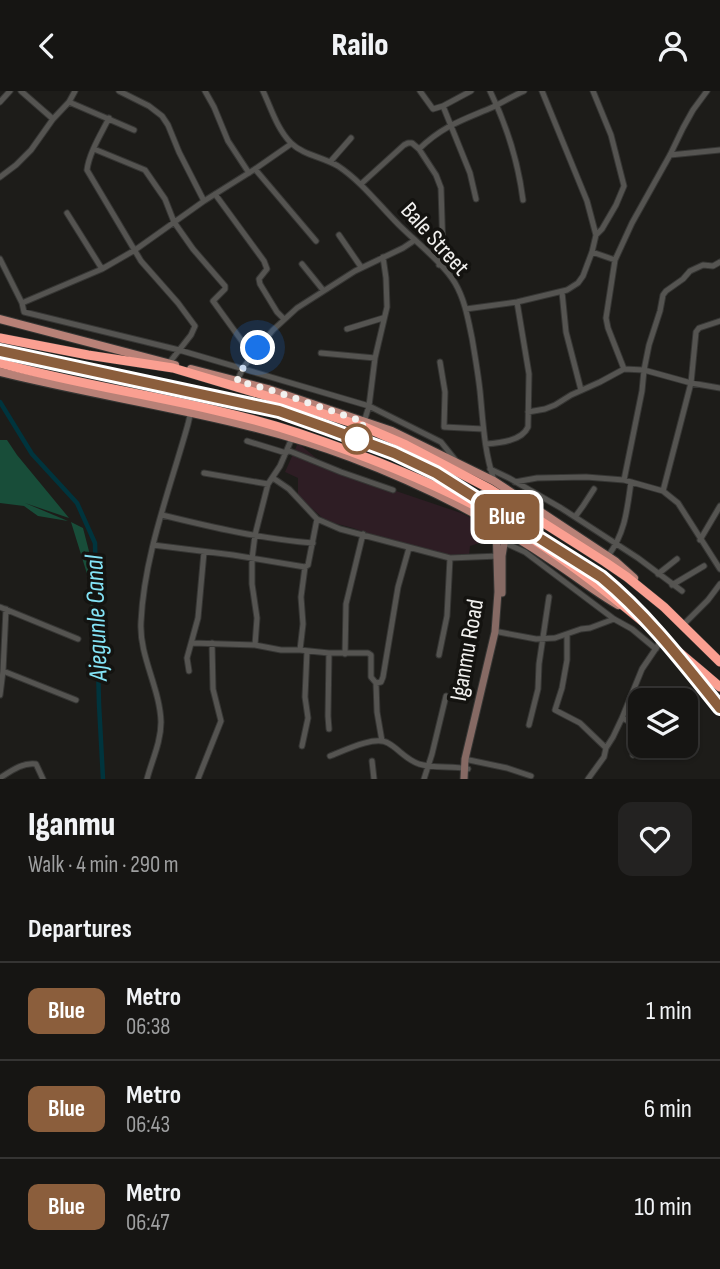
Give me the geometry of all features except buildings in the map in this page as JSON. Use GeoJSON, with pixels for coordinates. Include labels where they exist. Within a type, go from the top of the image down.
{"type":"FeatureCollection","features":[{"type":"Feature","properties":{"kind":"highway"},"geometry":{"type":"LineString","coordinates":[[4,339],[173,368],[362,426],[406,445],[514,503],[627,577],[684,625],[720,662]]}},
{"type":"Feature","properties":{"kind":"highway"},"geometry":{"type":"LineString","coordinates":[[2,366],[210,409],[297,433],[386,464],[507,523],[584,575],[720,687]]}},
{"type":"Feature","properties":{"kind":"main road"},"geometry":{"type":"LineString","coordinates":[[4,321],[268,389],[392,432],[494,481],[608,556],[650,591],[664,607]]}},
{"type":"Feature","properties":{"kind":"main road"},"geometry":{"type":"LineString","coordinates":[[2,366],[16,376],[191,411],[271,431],[350,457],[440,496],[496,526],[557,564],[595,592],[628,609]]}},
{"type":"Feature","properties":{"kind":"main road","name":"Iganmu Road"},"geometry":{"type":"LineString","coordinates":[[466,769],[499,632],[502,592],[496,526]]}},
{"type":"Feature","properties":{"kind":"main road","name":"Iganmu Road"},"geometry":{"type":"LineString","coordinates":[[467,779],[466,769],[495,632],[499,556],[506,532]]}},
{"type":"Feature","properties":{"kind":"street"},"geometry":{"type":"LineString","coordinates":[[0,101],[10,91]]}},
{"type":"Feature","properties":{"kind":"street"},"geometry":{"type":"LineString","coordinates":[[21,91],[53,120]]}},
{"type":"Feature","properties":{"kind":"street"},"geometry":{"type":"LineString","coordinates":[[1,173],[31,150],[75,91]]}},
{"type":"Feature","properties":{"kind":"street"},"geometry":{"type":"LineString","coordinates":[[120,91],[162,116],[204,201]]}},
{"type":"Feature","properties":{"kind":"street"},"geometry":{"type":"LineString","coordinates":[[205,91],[228,141],[316,241]]}},
{"type":"Feature","properties":{"kind":"street"},"geometry":{"type":"LineString","coordinates":[[22,303],[102,269],[135,250],[291,144],[279,126],[263,91]]}},
{"type":"Feature","properties":{"kind":"street"},"geometry":{"type":"LineString","coordinates":[[419,91],[433,109],[471,91]]}},
{"type":"Feature","properties":{"kind":"street"},"geometry":{"type":"LineString","coordinates":[[490,91],[503,118],[513,151],[523,200]]}},
{"type":"Feature","properties":{"kind":"street"},"geometry":{"type":"LineString","coordinates":[[419,149],[451,124],[524,91]]}},
{"type":"Feature","properties":{"kind":"street"},"geometry":{"type":"LineString","coordinates":[[542,91],[580,181],[596,235]]}},
{"type":"Feature","properties":{"kind":"street"},"geometry":{"type":"LineString","coordinates":[[466,309],[562,292],[573,288],[583,277],[596,235],[612,212],[624,186],[611,135],[593,91]]}},
{"type":"Feature","properties":{"kind":"street"},"geometry":{"type":"LineString","coordinates":[[624,369],[606,318],[615,260],[693,110],[707,91]]}},
{"type":"Feature","properties":{"kind":"street"},"geometry":{"type":"LineString","coordinates":[[69,102],[134,130]]}},
{"type":"Feature","properties":{"kind":"street"},"geometry":{"type":"LineString","coordinates":[[443,106],[470,173],[476,199]]}},
{"type":"Feature","properties":{"kind":"street"},"geometry":{"type":"LineString","coordinates":[[109,118],[86,167],[141,261],[194,323],[194,330],[169,363]]}},
{"type":"Feature","properties":{"kind":"street"},"geometry":{"type":"LineString","coordinates":[[330,162],[351,138]]}},
{"type":"Feature","properties":{"kind":"street"},"geometry":{"type":"LineString","coordinates":[[362,184],[404,145],[412,143],[419,149],[441,188],[443,251],[439,265]]}},
{"type":"Feature","properties":{"kind":"street","name":"Bale Street"},"geometry":{"type":"LineString","coordinates":[[291,144],[330,162],[362,184],[455,283],[466,309],[477,367],[485,444],[494,481]]}},
{"type":"Feature","properties":{"kind":"street"},"geometry":{"type":"LineString","coordinates":[[94,149],[145,170],[165,199],[174,222],[225,286],[214,303],[252,355]]}},
{"type":"Feature","properties":{"kind":"street"},"geometry":{"type":"LineString","coordinates":[[670,155],[720,150]]}},
{"type":"Feature","properties":{"kind":"street"},"geometry":{"type":"LineString","coordinates":[[215,194],[264,261],[267,269],[259,279],[260,284],[284,319]]}},
{"type":"Feature","properties":{"kind":"street"},"geometry":{"type":"LineString","coordinates":[[67,213],[102,269]]}},
{"type":"Feature","properties":{"kind":"street"},"geometry":{"type":"LineString","coordinates":[[339,235],[361,267]]}},
{"type":"Feature","properties":{"kind":"street"},"geometry":{"type":"LineString","coordinates":[[237,381],[252,355],[284,319],[323,290],[361,267],[415,240]]}},
{"type":"Feature","properties":{"kind":"street"},"geometry":{"type":"LineString","coordinates":[[592,252],[615,260]]}},
{"type":"Feature","properties":{"kind":"street"},"geometry":{"type":"LineString","coordinates":[[364,422],[388,297],[383,257]]}},
{"type":"Feature","properties":{"kind":"street"},"geometry":{"type":"LineString","coordinates":[[0,259],[22,303],[25,326]]}},
{"type":"Feature","properties":{"kind":"street"},"geometry":{"type":"LineString","coordinates":[[624,480],[649,345],[663,295],[690,271],[720,262]]}},
{"type":"Feature","properties":{"kind":"street"},"geometry":{"type":"LineString","coordinates":[[302,264],[323,290]]}},
{"type":"Feature","properties":{"kind":"street"},"geometry":{"type":"LineString","coordinates":[[562,292],[566,332],[581,390]]}},
{"type":"Feature","properties":{"kind":"street"},"geometry":{"type":"LineString","coordinates":[[485,444],[510,440],[524,434],[528,427],[528,359],[517,302]]}},
{"type":"Feature","properties":{"kind":"street"},"geometry":{"type":"LineString","coordinates":[[24,312],[179,350],[369,406],[441,442],[457,463]]}},
{"type":"Feature","properties":{"kind":"street"},"geometry":{"type":"LineString","coordinates":[[347,329],[383,318]]}},
{"type":"Feature","properties":{"kind":"street"},"geometry":{"type":"LineString","coordinates":[[663,491],[691,383],[696,332],[699,328],[720,321]]}},
{"type":"Feature","properties":{"kind":"street"},"geometry":{"type":"LineString","coordinates":[[321,353],[375,358]]}},
{"type":"Feature","properties":{"kind":"street"},"geometry":{"type":"LineString","coordinates":[[440,362],[445,392],[441,442]]}},
{"type":"Feature","properties":{"kind":"street"},"geometry":{"type":"LineString","coordinates":[[528,412],[555,405],[624,369],[644,370],[720,389]]}},
{"type":"Feature","properties":{"kind":"street"},"geometry":{"type":"LineString","coordinates":[[147,779],[156,751],[161,721],[141,632],[146,575],[191,411]]}},
{"type":"Feature","properties":{"kind":"street"},"geometry":{"type":"LineString","coordinates":[[444,427],[483,429]]}},
{"type":"Feature","properties":{"kind":"street"},"geometry":{"type":"LineString","coordinates":[[255,645],[257,618],[252,584],[252,559],[255,535],[268,484],[292,438]]}},
{"type":"Feature","properties":{"kind":"street"},"geometry":{"type":"LineString","coordinates":[[247,441],[287,452],[393,490]]}},
{"type":"Feature","properties":{"kind":"street"},"geometry":{"type":"LineString","coordinates":[[473,470],[489,466],[645,562],[682,591]]}},
{"type":"Feature","properties":{"kind":"street"},"geometry":{"type":"LineString","coordinates":[[204,473],[268,484]]}},
{"type":"Feature","properties":{"kind":"street"},"geometry":{"type":"LineString","coordinates":[[515,482],[537,478],[580,477],[624,480],[663,491],[678,503],[720,569]]}},
{"type":"Feature","properties":{"kind":"street"},"geometry":{"type":"LineString","coordinates":[[273,478],[289,489],[317,519],[340,529],[450,558],[499,556]]}},
{"type":"Feature","properties":{"kind":"street"},"geometry":{"type":"LineString","coordinates":[[608,556],[623,531],[631,482]]}},
{"type":"Feature","properties":{"kind":"street"},"geometry":{"type":"LineString","coordinates":[[575,517],[594,489]]}},
{"type":"Feature","properties":{"kind":"street"},"geometry":{"type":"LineString","coordinates":[[700,540],[720,506]]}},
{"type":"Feature","properties":{"kind":"street"},"geometry":{"type":"LineString","coordinates":[[162,515],[287,541],[313,543]]}},
{"type":"Feature","properties":{"kind":"street"},"geometry":{"type":"LineString","coordinates":[[302,746],[308,718],[301,597],[305,567],[309,565],[317,519]]}},
{"type":"Feature","properties":{"kind":"street"},"geometry":{"type":"LineString","coordinates":[[345,653],[346,604],[363,534]]}},
{"type":"Feature","properties":{"kind":"street"},"geometry":{"type":"LineString","coordinates":[[503,542],[525,552],[656,649]]}},
{"type":"Feature","properties":{"kind":"street"},"geometry":{"type":"LineString","coordinates":[[153,545],[305,567]]}},
{"type":"Feature","properties":{"kind":"street"},"geometry":{"type":"LineString","coordinates":[[376,683],[381,682],[383,677],[398,587],[409,548]]}},
{"type":"Feature","properties":{"kind":"street"},"geometry":{"type":"LineString","coordinates":[[189,671],[187,659],[198,618],[204,552]]}},
{"type":"Feature","properties":{"kind":"street"},"geometry":{"type":"LineString","coordinates":[[439,655],[447,616],[450,558]]}},
{"type":"Feature","properties":{"kind":"street"},"geometry":{"type":"LineString","coordinates":[[658,574],[677,559]]}},
{"type":"Feature","properties":{"kind":"street"},"geometry":{"type":"LineString","coordinates":[[672,585],[704,566]]}},
{"type":"Feature","properties":{"kind":"street"},"geometry":{"type":"LineString","coordinates":[[684,625],[720,584]]}},
{"type":"Feature","properties":{"kind":"street"},"geometry":{"type":"LineString","coordinates":[[529,725],[538,689],[549,597]]}},
{"type":"Feature","properties":{"kind":"street"},"geometry":{"type":"LineString","coordinates":[[0,695],[3,671],[3,608],[78,639]]}},
{"type":"Feature","properties":{"kind":"street"},"geometry":{"type":"LineString","coordinates":[[499,632],[519,637],[555,639],[614,619]]}},
{"type":"Feature","properties":{"kind":"street"},"geometry":{"type":"LineString","coordinates":[[566,635],[567,660],[555,710],[580,723],[606,748]]}},
{"type":"Feature","properties":{"kind":"street"},"geometry":{"type":"LineString","coordinates":[[588,779],[614,737],[642,669],[663,638]]}},
{"type":"Feature","properties":{"kind":"street"},"geometry":{"type":"LineString","coordinates":[[192,643],[255,645],[281,650],[371,655],[371,677],[376,683],[382,741]]}},
{"type":"Feature","properties":{"kind":"street"},"geometry":{"type":"LineString","coordinates":[[198,779],[221,721],[213,688],[212,643]]}},
{"type":"Feature","properties":{"kind":"street"},"geometry":{"type":"LineString","coordinates":[[329,729],[330,653]]}},
{"type":"Feature","properties":{"kind":"street"},"geometry":{"type":"LineString","coordinates":[[3,671],[76,700]]}},
{"type":"Feature","properties":{"kind":"street"},"geometry":{"type":"LineString","coordinates":[[424,779],[446,696]]}},
{"type":"Feature","properties":{"kind":"street"},"geometry":{"type":"LineString","coordinates":[[622,718],[628,722]]}},
{"type":"Feature","properties":{"kind":"street"},"geometry":{"type":"LineString","coordinates":[[330,756],[356,746],[382,741],[411,760],[429,766],[466,769]]}},
{"type":"Feature","properties":{"kind":"street"},"geometry":{"type":"LineString","coordinates":[[469,760],[531,776]]}},
{"type":"Feature","properties":{"kind":"street"},"geometry":{"type":"LineString","coordinates":[[372,761],[374,779]]}},
{"type":"Feature","properties":{"kind":"street"},"geometry":{"type":"LineString","coordinates":[[0,778],[32,763],[36,764],[43,779]]}},
{"type":"Feature","properties":{"kind":"shaded area"},"geometry":{"type":"Polygon","coordinates":[[[298,443],[328,468],[461,513],[492,528],[498,537],[470,546],[469,556],[460,557],[426,551],[326,521],[298,496],[298,478],[285,472],[298,443]]]}},
{"type":"Feature","properties":{"kind":"green space"},"geometry":{"type":"Polygon","coordinates":[[[0,440],[7,440],[69,518],[25,503],[68,521],[38,516],[24,506],[0,503],[0,440]]]}},
{"type":"Feature","properties":{"kind":"green space"},"geometry":{"type":"Polygon","coordinates":[[[71,522],[83,528],[104,594],[89,626],[92,590],[71,522]]]}},
{"type":"Feature","properties":{"kind":"waterway","name":"Ajegunle Canal"},"geometry":{"type":"LineString","coordinates":[[0,402],[32,454],[77,503],[95,543],[103,779]]}},
{"type":"Feature","properties":{"kind":"railway"},"geometry":{"type":"LineString","coordinates":[[0,351],[279,411],[393,453],[436,473],[601,577],[618,591],[678,656],[720,708]]}},
{"type":"Feature","properties":{"kind":"metro line","name":"Blue"},"geometry":{"type":"LineString","coordinates":[[0,351],[279,411],[394,453],[436,473],[601,577],[617,590],[661,636],[720,708]]}},
{"type":"Feature","properties":{"kind":"route"},"geometry":{"type":"LineString","coordinates":[[258,348],[237,381],[364,422],[357,439]]}}]}
